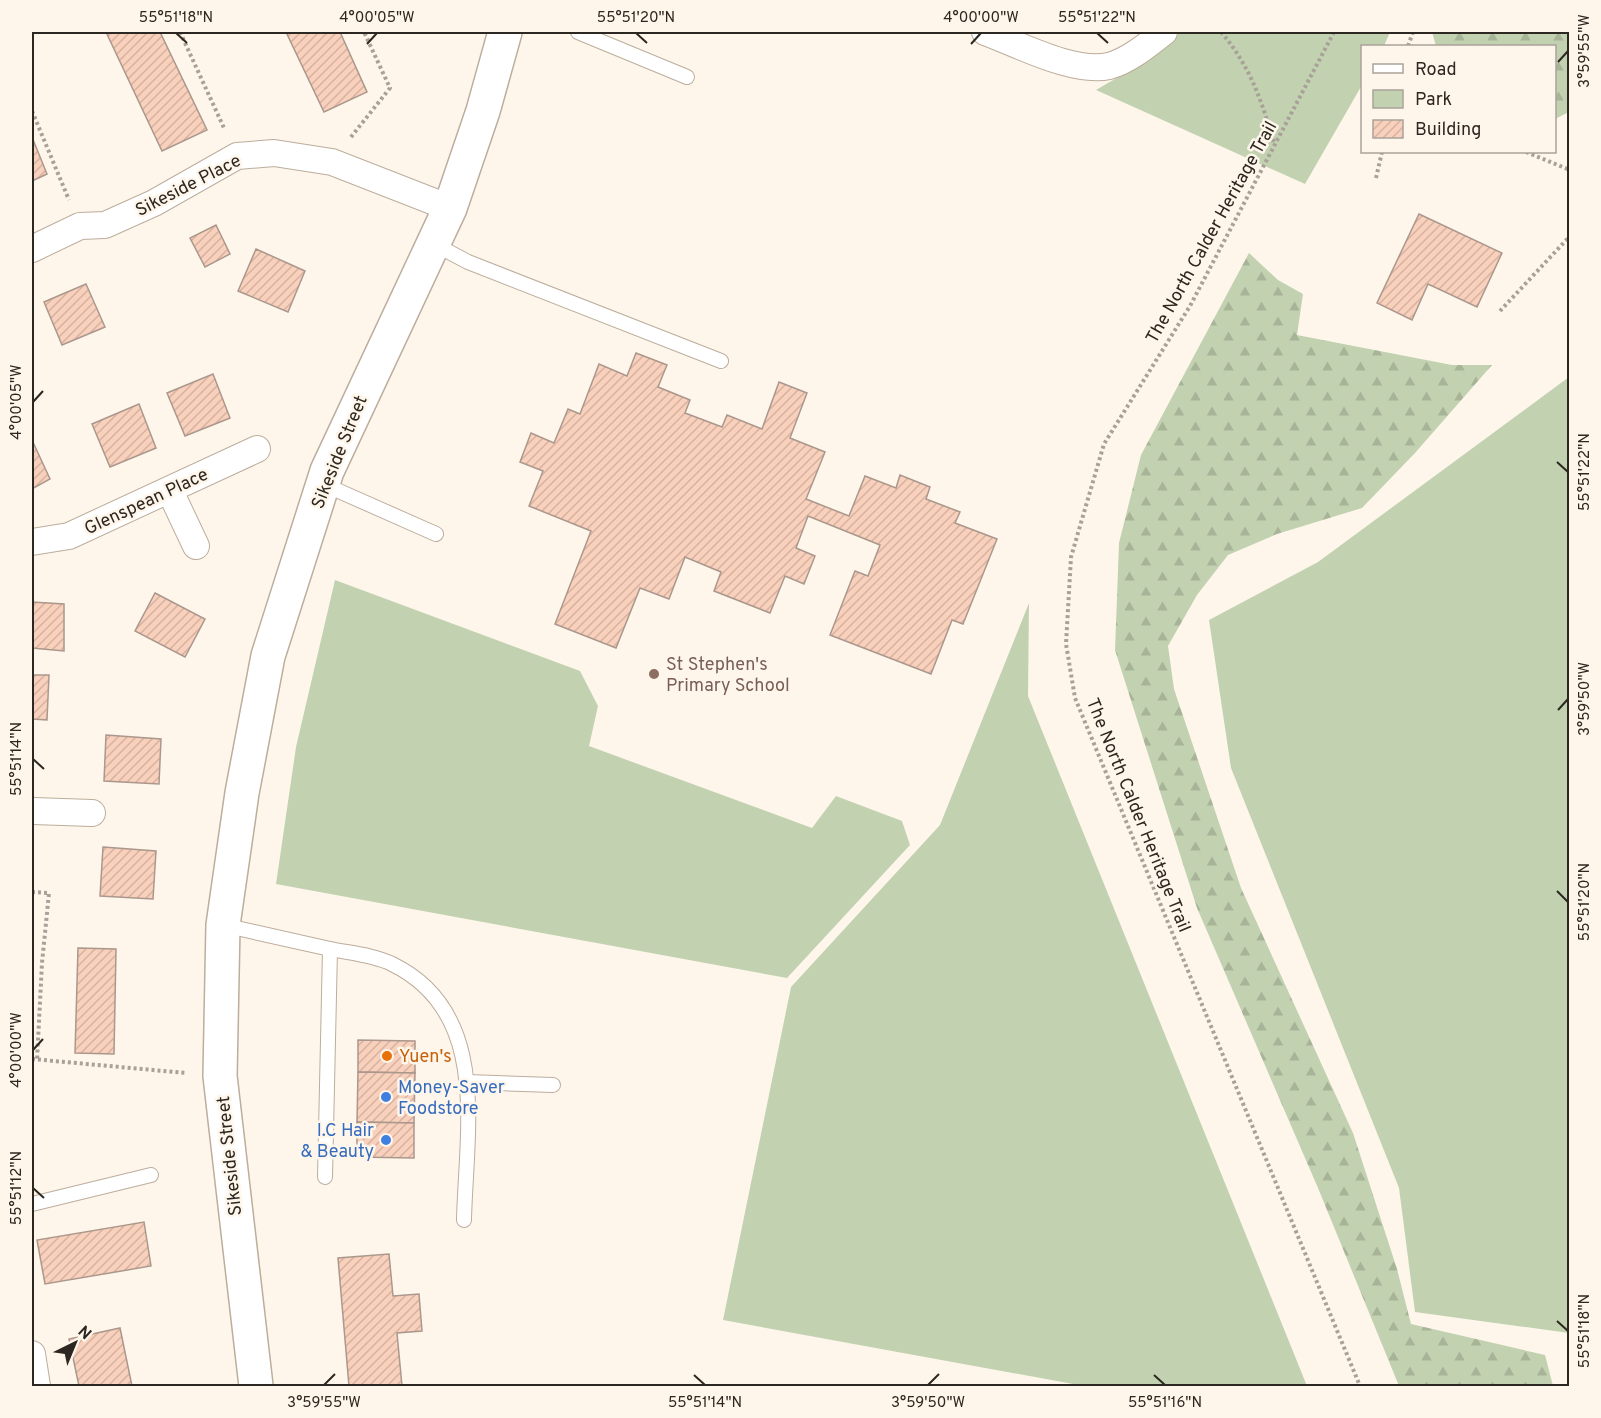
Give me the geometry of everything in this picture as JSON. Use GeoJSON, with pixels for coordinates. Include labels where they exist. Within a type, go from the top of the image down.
{"type":"FeatureCollection","features":[{"type":"Feature","properties":{"kind":"street","name":"Sikeside Street"},"geometry":{"type":"LineString","coordinates":[[256,1386],[220,1076],[223,925],[242,793],[268,656],[323,484],[379,356],[450,208],[483,111],[506,32]]}},
{"type":"Feature","properties":{"kind":"street"},"geometry":{"type":"LineString","coordinates":[[985,32],[1082,67],[1110,66],[1152,42],[1164,32]]}},
{"type":"Feature","properties":{"kind":"street","name":"Sikeside Place"},"geometry":{"type":"LineString","coordinates":[[32,249],[80,225],[105,225],[154,203],[237,156],[274,153],[332,162],[450,208]]}},
{"type":"Feature","properties":{"kind":"street","name":"Glenspean Place"},"geometry":{"type":"LineString","coordinates":[[32,542],[69,536],[257,449]]}},
{"type":"Feature","properties":{"kind":"street"},"geometry":{"type":"LineString","coordinates":[[170,491],[196,546]]}},
{"type":"Feature","properties":{"kind":"street"},"geometry":{"type":"LineString","coordinates":[[32,812],[92,813]]}},
{"type":"Feature","properties":{"kind":"street"},"geometry":{"type":"LineString","coordinates":[[32,1354],[37,1386]]}},
{"type":"Feature","properties":{"kind":"lane"},"geometry":{"type":"LineString","coordinates":[[578,32],[687,77]]}},
{"type":"Feature","properties":{"kind":"lane"},"geometry":{"type":"LineString","coordinates":[[434,244],[468,262],[721,361]]}},
{"type":"Feature","properties":{"kind":"lane"},"geometry":{"type":"LineString","coordinates":[[323,484],[436,534]]}},
{"type":"Feature","properties":{"kind":"lane"},"geometry":{"type":"LineString","coordinates":[[223,925],[390,963],[421,981],[442,1004],[461,1043],[467,1082],[464,1220]]}},
{"type":"Feature","properties":{"kind":"lane"},"geometry":{"type":"LineString","coordinates":[[325,1177],[330,949]]}},
{"type":"Feature","properties":{"kind":"lane"},"geometry":{"type":"LineString","coordinates":[[467,1082],[554,1085]]}},
{"type":"Feature","properties":{"kind":"lane"},"geometry":{"type":"LineString","coordinates":[[32,1203],[151,1175]]}},
{"type":"Feature","properties":{"kind":"path"},"geometry":{"type":"LineString","coordinates":[[180,32],[237,156]]}},
{"type":"Feature","properties":{"kind":"path"},"geometry":{"type":"LineString","coordinates":[[332,162],[390,88],[364,32]]}},
{"type":"Feature","properties":{"kind":"path"},"geometry":{"type":"LineString","coordinates":[[1221,32],[1234,47],[1260,93],[1274,145]]}},
{"type":"Feature","properties":{"kind":"path","name":"The North Calder Heritage Trail"},"geometry":{"type":"LineString","coordinates":[[1334,32],[1190,306],[1104,444],[1071,557],[1066,644],[1075,698],[1360,1386]]}},
{"type":"Feature","properties":{"kind":"path"},"geometry":{"type":"LineString","coordinates":[[32,111],[80,225]]}},
{"type":"Feature","properties":{"kind":"path"},"geometry":{"type":"LineString","coordinates":[[1376,178],[1382,153]]}},
{"type":"Feature","properties":{"kind":"path"},"geometry":{"type":"LineString","coordinates":[[1528,153],[1569,170]]}},
{"type":"Feature","properties":{"kind":"path"},"geometry":{"type":"LineString","coordinates":[[1500,311],[1569,236]]}},
{"type":"Feature","properties":{"kind":"path"},"geometry":{"type":"LineString","coordinates":[[32,892],[49,893],[34,1060],[220,1076]]}},
{"type":"Feature","properties":{"kind":"green space"},"geometry":{"type":"Polygon","coordinates":[[[1176,32],[1390,32],[1384,45],[1361,45],[1361,87],[1305,184],[1096,90],[1156,55],[1176,32]]]}},
{"type":"Feature","properties":{"kind":"green space"},"geometry":{"type":"Polygon","coordinates":[[[1432,32],[1569,32],[1569,112],[1556,118],[1556,45],[1436,45],[1432,32]]]}},
{"type":"Feature","properties":{"kind":"green space"},"geometry":{"type":"Polygon","coordinates":[[[1249,253],[1278,280],[1303,294],[1297,335],[1452,365],[1492,365],[1415,453],[1362,508],[1277,534],[1228,555],[1197,595],[1168,646],[1174,689],[1241,888],[1353,1133],[1397,1269],[1411,1324],[1545,1355],[1553,1386],[1399,1386],[1318,1188],[1197,908],[1115,650],[1119,543],[1141,455],[1249,253]]]}},
{"type":"Feature","properties":{"kind":"green space"},"geometry":{"type":"Polygon","coordinates":[[[1569,377],[1569,1333],[1415,1312],[1399,1188],[1231,768],[1209,620],[1318,562],[1569,377]]]}},
{"type":"Feature","properties":{"kind":"green space"},"geometry":{"type":"Polygon","coordinates":[[[335,580],[580,671],[598,706],[589,746],[812,828],[836,796],[902,821],[910,845],[787,978],[276,884],[296,747],[335,580]]]}},
{"type":"Feature","properties":{"kind":"green space"},"geometry":{"type":"Polygon","coordinates":[[[1029,603],[1028,696],[1307,1386],[1084,1386],[723,1320],[791,987],[940,825],[1029,603]]]}},
{"type":"Feature","properties":{"kind":"building"},"geometry":{"type":"Polygon","coordinates":[[[106,32],[160,32],[207,130],[162,151],[106,32]]]}},
{"type":"Feature","properties":{"kind":"building"},"geometry":{"type":"Polygon","coordinates":[[[286,32],[340,32],[367,92],[324,112],[286,32]]]}},
{"type":"Feature","properties":{"kind":"building"},"geometry":{"type":"Polygon","coordinates":[[[32,137],[47,174],[32,181],[32,137]]]}},
{"type":"Feature","properties":{"kind":"building"},"geometry":{"type":"Polygon","coordinates":[[[1419,214],[1502,253],[1477,307],[1428,284],[1412,320],[1377,303],[1419,214]]]}},
{"type":"Feature","properties":{"kind":"building"},"geometry":{"type":"Polygon","coordinates":[[[216,225],[230,254],[205,267],[190,238],[216,225]]]}},
{"type":"Feature","properties":{"kind":"building"},"geometry":{"type":"Polygon","coordinates":[[[256,249],[305,271],[288,312],[238,291],[256,249]]]}},
{"type":"Feature","properties":{"kind":"building"},"geometry":{"type":"Polygon","coordinates":[[[86,284],[105,327],[62,345],[44,302],[86,284]]]}},
{"type":"Feature","properties":{"kind":"building"},"geometry":{"type":"Polygon","coordinates":[[[636,353],[667,365],[658,387],[690,400],[685,413],[722,427],[727,415],[762,429],[779,382],[807,393],[790,438],[825,452],[806,499],[849,516],[865,476],[896,488],[900,475],[930,487],[926,499],[960,512],[955,523],[997,539],[963,624],[952,620],[931,674],[830,635],[855,571],[868,576],[880,545],[808,516],[796,548],[815,556],[804,584],[785,576],[770,613],[714,591],[721,572],[685,557],[669,599],[640,588],[616,648],[555,624],[591,531],[529,506],[543,471],[520,462],[531,433],[554,443],[568,409],[580,414],[599,364],[627,376],[636,353]]]}},
{"type":"Feature","properties":{"kind":"building"},"geometry":{"type":"Polygon","coordinates":[[[213,374],[230,418],[185,436],[167,393],[213,374]]]}},
{"type":"Feature","properties":{"kind":"building"},"geometry":{"type":"Polygon","coordinates":[[[139,404],[156,448],[110,467],[92,424],[139,404]]]}},
{"type":"Feature","properties":{"kind":"building"},"geometry":{"type":"Polygon","coordinates":[[[32,440],[50,479],[32,489],[32,440]]]}},
{"type":"Feature","properties":{"kind":"building"},"geometry":{"type":"Polygon","coordinates":[[[155,593],[205,619],[185,657],[135,631],[155,593]]]}},
{"type":"Feature","properties":{"kind":"building"},"geometry":{"type":"Polygon","coordinates":[[[32,602],[64,604],[64,651],[32,648],[32,602]]]}},
{"type":"Feature","properties":{"kind":"building"},"geometry":{"type":"Polygon","coordinates":[[[32,675],[49,675],[47,720],[32,719],[32,675]]]}},
{"type":"Feature","properties":{"kind":"building"},"geometry":{"type":"Polygon","coordinates":[[[106,735],[161,739],[159,784],[104,781],[106,735]]]}},
{"type":"Feature","properties":{"kind":"building"},"geometry":{"type":"Polygon","coordinates":[[[103,847],[156,851],[153,899],[100,896],[103,847]]]}},
{"type":"Feature","properties":{"kind":"building"},"geometry":{"type":"Polygon","coordinates":[[[78,948],[116,949],[114,1054],[75,1053],[78,948]]]}},
{"type":"Feature","properties":{"kind":"building","name":"Yuen's"},"geometry":{"type":"Polygon","coordinates":[[[358,1040],[415,1041],[415,1073],[358,1072],[358,1040]]]}},
{"type":"Feature","properties":{"kind":"building","name":"Money-Saver Foodstore"},"geometry":{"type":"Polygon","coordinates":[[[358,1072],[415,1073],[414,1123],[357,1122],[358,1072]]]}},
{"type":"Feature","properties":{"kind":"building","name":"I.C Hair & Beauty"},"geometry":{"type":"Polygon","coordinates":[[[357,1122],[414,1123],[414,1158],[357,1157],[357,1122]]]}},
{"type":"Feature","properties":{"kind":"building"},"geometry":{"type":"Polygon","coordinates":[[[144,1222],[151,1266],[45,1284],[37,1240],[144,1222]]]}},
{"type":"Feature","properties":{"kind":"building"},"geometry":{"type":"Polygon","coordinates":[[[389,1254],[393,1296],[419,1294],[422,1331],[397,1333],[402,1386],[349,1386],[338,1258],[389,1254]]]}},
{"type":"Feature","properties":{"kind":"building"},"geometry":{"type":"Polygon","coordinates":[[[120,1328],[132,1386],[79,1386],[69,1339],[120,1328]]]}},
{"type":"Feature","properties":{"kind":"place","name":"St Stephen's Primary School"},"geometry":{"type":"Point","coordinates":[654,674]}},
{"type":"Feature","properties":{"kind":"place","name":"Yuen's"},"geometry":{"type":"Point","coordinates":[387,1056]}},
{"type":"Feature","properties":{"kind":"place","name":"Money-Saver Foodstore"},"geometry":{"type":"Point","coordinates":[386,1097]}},
{"type":"Feature","properties":{"kind":"place","name":"I.C Hair & Beauty"},"geometry":{"type":"Point","coordinates":[386,1140]}}]}
